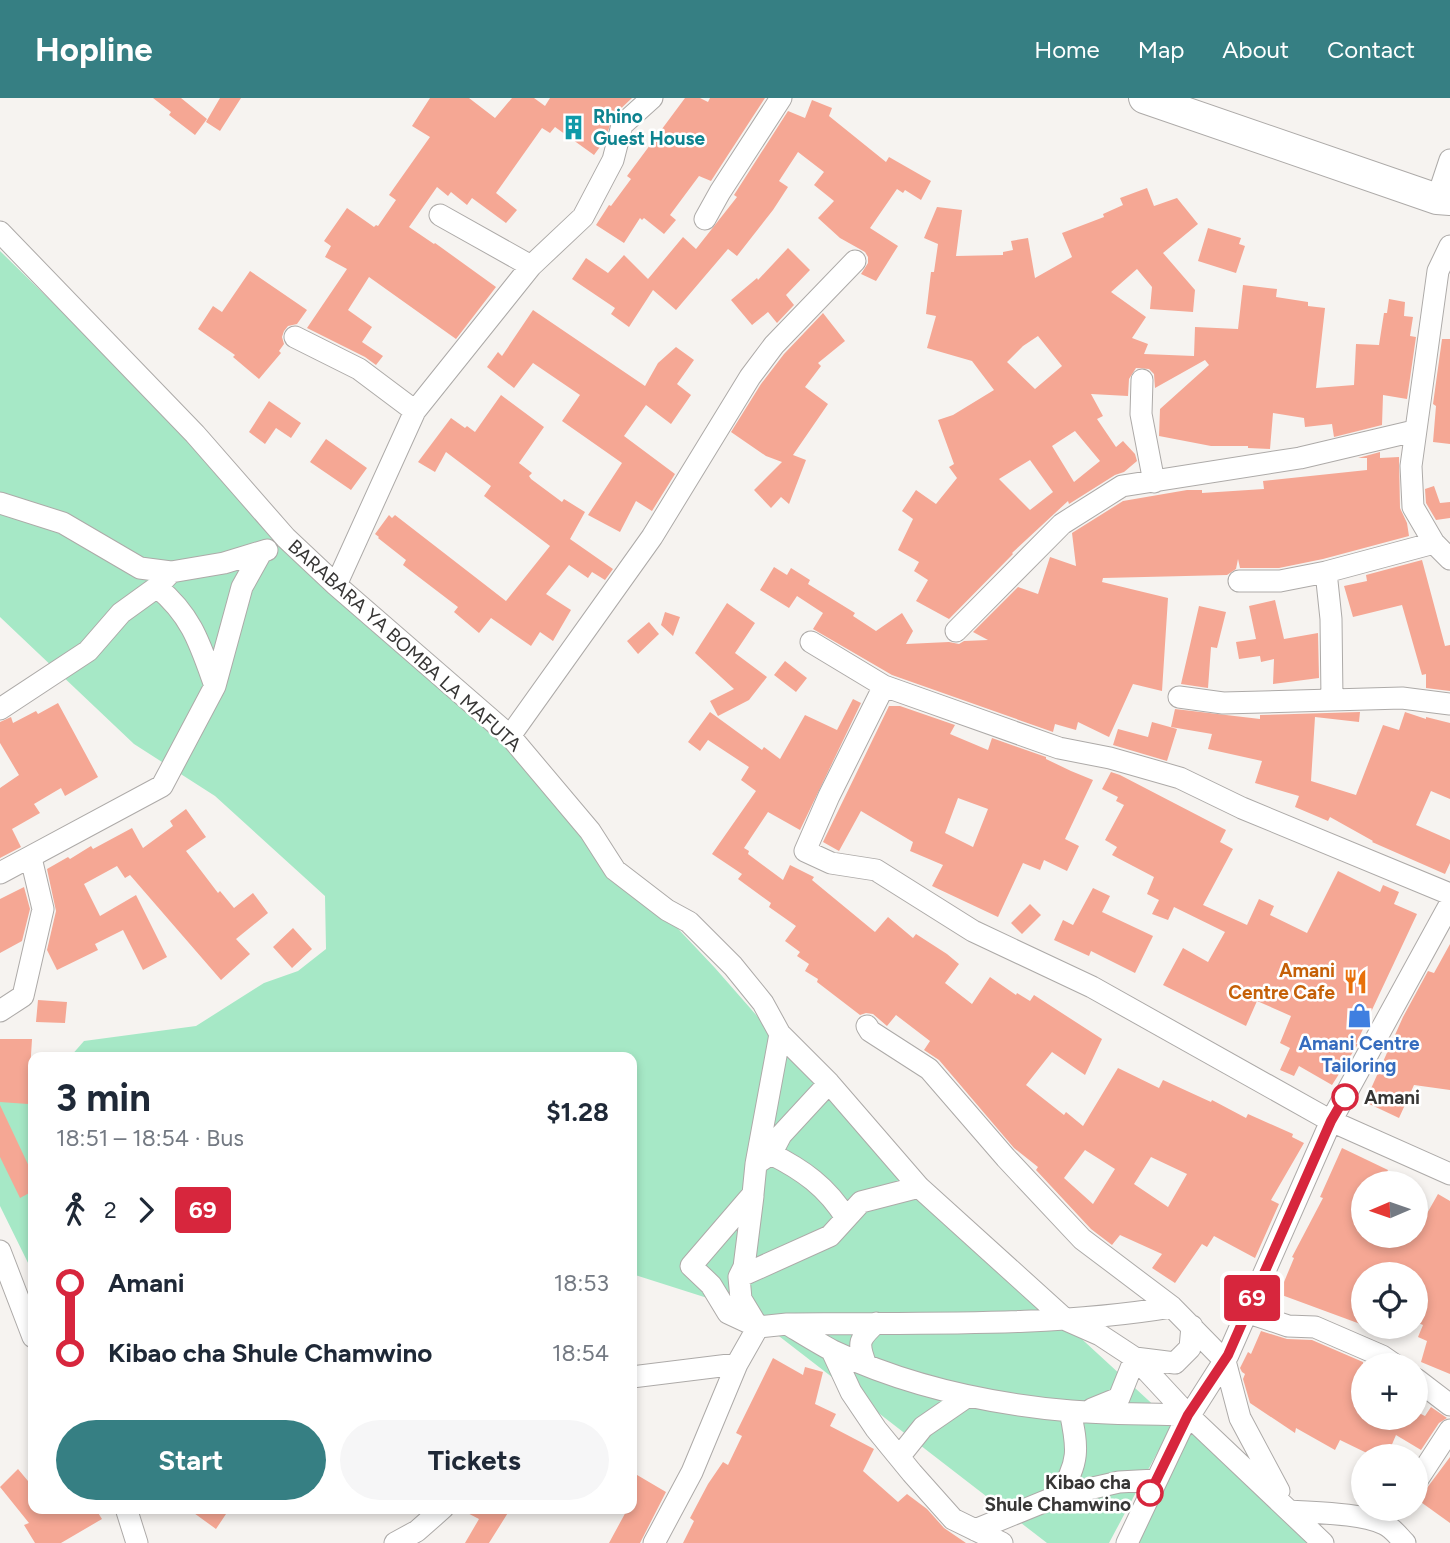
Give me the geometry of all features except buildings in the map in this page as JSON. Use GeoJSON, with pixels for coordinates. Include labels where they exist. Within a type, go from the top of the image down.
{"type":"FeatureCollection","features":[{"type":"Feature","properties":{"kind":"highway"},"geometry":{"type":"LineString","coordinates":[[1144,98],[1443,200]]}},
{"type":"Feature","properties":{"kind":"street"},"geometry":{"type":"LineString","coordinates":[[336,585],[415,411],[531,266],[583,217],[613,160],[622,125],[652,98]]}},
{"type":"Feature","properties":{"kind":"street"},"geometry":{"type":"LineString","coordinates":[[705,219],[781,98]]}},
{"type":"Feature","properties":{"kind":"street"},"geometry":{"type":"LineString","coordinates":[[1443,200],[1450,160]]}},
{"type":"Feature","properties":{"kind":"street"},"geometry":{"type":"LineString","coordinates":[[440,215],[531,266]]}},
{"type":"Feature","properties":{"kind":"street","name":"BARABARA YA BOMBA LA MAFUTA"},"geometry":{"type":"LineString","coordinates":[[0,232],[195,434],[286,538],[336,585],[510,736],[590,831],[615,870],[667,910],[690,922],[733,966],[763,1003],[780,1034],[829,1083],[919,1187],[1066,1320],[1100,1335],[1135,1358],[1188,1415],[1323,1543]]}},
{"type":"Feature","properties":{"kind":"street"},"geometry":{"type":"LineString","coordinates":[[1450,246],[1438,271],[1410,466],[1413,508],[1434,543],[1450,559]]}},
{"type":"Feature","properties":{"kind":"street"},"geometry":{"type":"LineString","coordinates":[[510,736],[652,537],[750,377],[774,345],[855,261]]}},
{"type":"Feature","properties":{"kind":"street"},"geometry":{"type":"LineString","coordinates":[[295,337],[359,369],[415,411]]}},
{"type":"Feature","properties":{"kind":"street"},"geometry":{"type":"LineString","coordinates":[[1142,380],[1141,414],[1154,482]]}},
{"type":"Feature","properties":{"kind":"street"},"geometry":{"type":"LineString","coordinates":[[956,631],[1062,524],[1122,486],[1300,458],[1414,431]]}},
{"type":"Feature","properties":{"kind":"street"},"geometry":{"type":"LineString","coordinates":[[0,503],[63,523],[164,579],[199,640],[215,686]]}},
{"type":"Feature","properties":{"kind":"street"},"geometry":{"type":"LineString","coordinates":[[0,709],[89,651],[121,613],[164,579],[261,553],[286,538]]}},
{"type":"Feature","properties":{"kind":"street"},"geometry":{"type":"LineString","coordinates":[[1239,580],[1280,581],[1326,572],[1434,543]]}},
{"type":"Feature","properties":{"kind":"street"},"geometry":{"type":"LineString","coordinates":[[0,873],[162,786],[215,686],[242,587],[261,553]]}},
{"type":"Feature","properties":{"kind":"street"},"geometry":{"type":"LineString","coordinates":[[1326,572],[1331,619],[1332,699]]}},
{"type":"Feature","properties":{"kind":"street"},"geometry":{"type":"LineString","coordinates":[[811,642],[884,686],[1059,748],[1110,758],[1180,778],[1242,808],[1450,894]]}},
{"type":"Feature","properties":{"kind":"street"},"geometry":{"type":"LineString","coordinates":[[884,686],[829,796],[806,851],[831,863],[876,870],[973,931],[1092,987],[1331,1121],[1450,1174]]}},
{"type":"Feature","properties":{"kind":"street"},"geometry":{"type":"LineString","coordinates":[[1180,697],[1223,703],[1402,698],[1450,704]]}},
{"type":"Feature","properties":{"kind":"street"},"geometry":{"type":"LineString","coordinates":[[0,1011],[23,996],[43,908],[31,858]]}},
{"type":"Feature","properties":{"kind":"street"},"geometry":{"type":"LineString","coordinates":[[1127,1543],[1188,1415],[1225,1361],[1331,1121],[1450,904]]}},
{"type":"Feature","properties":{"kind":"street"},"geometry":{"type":"LineString","coordinates":[[867,1026],[870,1031],[929,1069],[1006,1158],[1082,1239],[1172,1307],[1225,1361],[1240,1418],[1290,1511],[1303,1543]]}},
{"type":"Feature","properties":{"kind":"street"},"geometry":{"type":"LineString","coordinates":[[758,1327],[741,1299],[738,1277],[744,1266],[753,1194],[764,1159],[780,1034]]}},
{"type":"Feature","properties":{"kind":"street"},"geometry":{"type":"LineString","coordinates":[[764,1159],[781,1135],[829,1083]]}},
{"type":"Feature","properties":{"kind":"street"},"geometry":{"type":"LineString","coordinates":[[764,1159],[795,1166],[834,1198],[846,1219]]}},
{"type":"Feature","properties":{"kind":"street"},"geometry":{"type":"LineString","coordinates":[[738,1277],[830,1236],[861,1202],[919,1187]]}},
{"type":"Feature","properties":{"kind":"street"},"geometry":{"type":"LineString","coordinates":[[753,1194],[691,1266],[711,1285],[728,1313],[758,1327],[787,1324],[1066,1320],[1172,1307]]}},
{"type":"Feature","properties":{"kind":"street"},"geometry":{"type":"LineString","coordinates":[[0,1251],[28,1324]]}},
{"type":"Feature","properties":{"kind":"street"},"geometry":{"type":"LineString","coordinates":[[1246,1312],[1288,1326],[1315,1327],[1375,1353]]}},
{"type":"Feature","properties":{"kind":"street"},"geometry":{"type":"LineString","coordinates":[[866,1365],[859,1348],[862,1336],[876,1323]]}},
{"type":"Feature","properties":{"kind":"street"},"geometry":{"type":"LineString","coordinates":[[787,1324],[832,1350],[866,1365],[898,1377],[968,1396],[1078,1411],[1188,1415]]}},
{"type":"Feature","properties":{"kind":"street"},"geometry":{"type":"LineString","coordinates":[[1078,1411],[1119,1398],[1135,1358],[1175,1363],[1190,1348],[1192,1326]]}},
{"type":"Feature","properties":{"kind":"street"},"geometry":{"type":"LineString","coordinates":[[654,1543],[692,1472],[737,1364],[758,1327]]}},
{"type":"Feature","properties":{"kind":"street"},"geometry":{"type":"LineString","coordinates":[[832,1350],[851,1392],[876,1429],[953,1519],[1002,1543]]}},
{"type":"Feature","properties":{"kind":"street"},"geometry":{"type":"LineString","coordinates":[[637,1376],[737,1364]]}},
{"type":"Feature","properties":{"kind":"street"},"geometry":{"type":"LineString","coordinates":[[1428,1388],[1450,1405]]}},
{"type":"Feature","properties":{"kind":"street"},"geometry":{"type":"LineString","coordinates":[[899,1457],[923,1427],[968,1396]]}},
{"type":"Feature","properties":{"kind":"street"},"geometry":{"type":"LineString","coordinates":[[1058,1496],[1072,1475],[1078,1411]]}},
{"type":"Feature","properties":{"kind":"street"},"geometry":{"type":"LineString","coordinates":[[1428,1464],[1450,1430]]}},
{"type":"Feature","properties":{"kind":"street"},"geometry":{"type":"LineString","coordinates":[[975,1530],[1058,1496],[1119,1482],[1156,1480]]}},
{"type":"Feature","properties":{"kind":"street"},"geometry":{"type":"LineString","coordinates":[[1290,1511],[1341,1514],[1382,1523],[1395,1538]]}},
{"type":"Feature","properties":{"kind":"street"},"geometry":{"type":"LineString","coordinates":[[128,1514],[137,1543]]}},
{"type":"Feature","properties":{"kind":"street"},"geometry":{"type":"LineString","coordinates":[[395,1543],[417,1531],[436,1514]]}},
{"type":"Feature","properties":{"kind":"green space"},"geometry":{"type":"Polygon","coordinates":[[[0,251],[506,746],[715,968],[786,1049],[947,1215],[1173,1423],[1109,1543],[1047,1543],[745,1310],[637,1276],[637,1052],[74,1052],[84,1041],[196,1026],[264,983],[298,971],[326,949],[325,896],[215,796],[134,744],[0,617],[0,251]]]}},
{"type":"Feature","properties":{"kind":"green space"},"geometry":{"type":"Polygon","coordinates":[[[28,1089],[28,1263],[0,1206],[0,1099],[8,1100],[28,1089]]]}},
{"type":"Feature","properties":{"kind":"green space"},"geometry":{"type":"Polygon","coordinates":[[[1187,1428],[1311,1543],[1128,1543],[1187,1428]]]}},
{"type":"Feature","properties":{"kind":"bus line","name":"69"},"geometry":{"type":"LineString","coordinates":[[1150,1493],[1188,1415],[1228,1355],[1331,1121],[1345,1097]]}},
{"type":"Feature","properties":{"kind":"place","name":"Rhino Guest House"},"geometry":{"type":"Point","coordinates":[573,127]}},
{"type":"Feature","properties":{"kind":"place","name":"Amani Centre Cafe"},"geometry":{"type":"Point","coordinates":[1355,981]}},
{"type":"Feature","properties":{"kind":"place","name":"Amani Centre Tailoring"},"geometry":{"type":"Point","coordinates":[1359,1015]}},
{"type":"Feature","properties":{"kind":"place","name":"Amani"},"geometry":{"type":"Point","coordinates":[1345,1097]}},
{"type":"Feature","properties":{"kind":"place","name":"Kibao cha Shule Chamwino"},"geometry":{"type":"Point","coordinates":[1150,1493]}}]}
